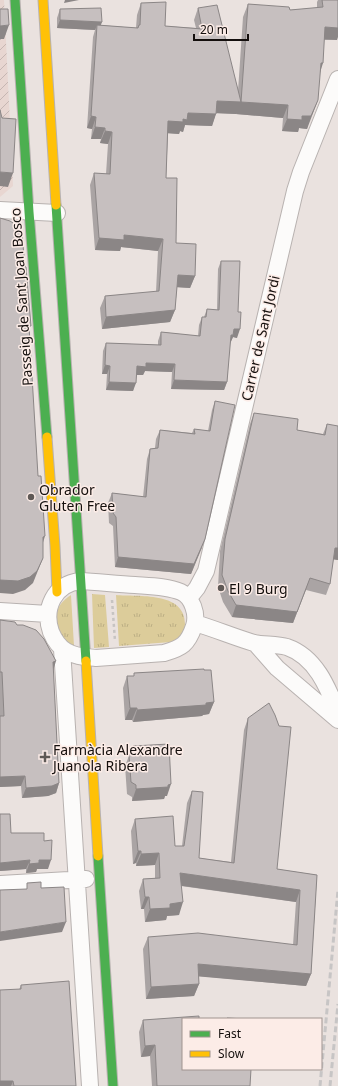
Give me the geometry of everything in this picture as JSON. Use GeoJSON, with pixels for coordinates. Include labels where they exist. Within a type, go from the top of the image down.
{"type":"FeatureCollection","features":[{"type":"Feature","properties":{"kind":"street","name":"Passeig de Sant Joan Bosco"},"geometry":{"type":"LineString","coordinates":[[15,0],[29,212],[55,546],[57,592]]}},
{"type":"Feature","properties":{"kind":"street"},"geometry":{"type":"LineString","coordinates":[[43,0],[99,878],[114,1086]]}},
{"type":"Feature","properties":{"kind":"street","name":"Carrer de Sant Jordi"},"geometry":{"type":"LineString","coordinates":[[189,598],[197,588],[206,571],[295,191],[301,172],[338,79]]}},
{"type":"Feature","properties":{"kind":"street"},"geometry":{"type":"LineString","coordinates":[[0,210],[57,213]]}},
{"type":"Feature","properties":{"kind":"street"},"geometry":{"type":"LineString","coordinates":[[80,581],[167,588],[182,592],[189,598],[195,614],[195,623],[189,639],[184,645],[175,650],[164,653],[116,657],[85,657],[73,655],[62,649],[56,642],[49,625],[49,606],[54,596],[63,587],[74,582],[80,581]]}},
{"type":"Feature","properties":{"kind":"street"},"geometry":{"type":"LineString","coordinates":[[0,611],[48,614]]}},
{"type":"Feature","properties":{"kind":"street"},"geometry":{"type":"LineString","coordinates":[[195,623],[255,643],[287,647],[300,654],[320,673],[338,713]]}},
{"type":"Feature","properties":{"kind":"street"},"geometry":{"type":"LineString","coordinates":[[255,643],[276,668],[338,720]]}},
{"type":"Feature","properties":{"kind":"street"},"geometry":{"type":"LineString","coordinates":[[62,649],[90,1086]]}},
{"type":"Feature","properties":{"kind":"street"},"geometry":{"type":"LineString","coordinates":[[0,884],[99,878]]}},
{"type":"Feature","properties":{"kind":"path"},"geometry":{"type":"LineString","coordinates":[[110,583],[116,657]]}},
{"type":"Feature","properties":{"kind":"shaded area"},"geometry":{"type":"Polygon","coordinates":[[[0,0],[4,0],[13,186],[0,197],[0,0]]]}},
{"type":"Feature","properties":{"kind":"green space"},"geometry":{"type":"Polygon","coordinates":[[[92,594],[105,595],[109,647],[94,648],[92,594]]]}},
{"type":"Feature","properties":{"kind":"green space"},"geometry":{"type":"Polygon","coordinates":[[[71,595],[74,646],[64,641],[56,623],[59,607],[71,595]]]}},
{"type":"Feature","properties":{"kind":"green space"},"geometry":{"type":"Polygon","coordinates":[[[116,595],[148,596],[169,601],[177,606],[183,613],[185,627],[183,633],[171,642],[119,646],[116,595]]]}},
{"type":"Feature","properties":{"kind":"building"},"geometry":{"type":"Polygon","coordinates":[[[322,0],[338,0],[338,28],[325,27],[323,63],[321,63],[318,100],[311,116],[302,116],[302,120],[287,119],[288,105],[241,102],[248,4],[289,7],[290,10],[323,7],[322,0]]]}},
{"type":"Feature","properties":{"kind":"building"},"geometry":{"type":"Polygon","coordinates":[[[166,2],[165,26],[202,29],[198,8],[217,5],[241,102],[217,101],[216,114],[188,113],[187,120],[183,119],[183,122],[168,121],[166,178],[177,178],[176,243],[196,244],[195,276],[178,275],[175,310],[106,317],[105,296],[159,291],[163,239],[124,235],[124,240],[99,238],[94,173],[110,174],[112,132],[105,131],[105,128],[95,127],[96,117],[91,116],[97,25],[138,28],[140,25],[141,3],[166,2]]]}},
{"type":"Feature","properties":{"kind":"building"},"geometry":{"type":"Polygon","coordinates":[[[101,8],[102,22],[60,20],[60,9],[101,8]]]}},
{"type":"Feature","properties":{"kind":"building"},"geometry":{"type":"Polygon","coordinates":[[[0,9],[8,9],[9,25],[0,26],[0,9]]]}},
{"type":"Feature","properties":{"kind":"building"},"geometry":{"type":"Polygon","coordinates":[[[0,110],[2,118],[16,119],[13,173],[0,172],[0,110]]]}},
{"type":"Feature","properties":{"kind":"building"},"geometry":{"type":"Polygon","coordinates":[[[0,218],[10,221],[16,225],[22,235],[31,326],[29,326],[38,476],[41,476],[45,536],[43,537],[43,558],[37,571],[30,577],[18,581],[0,580],[0,218]]]}},
{"type":"Feature","properties":{"kind":"building"},"geometry":{"type":"Polygon","coordinates":[[[221,261],[240,261],[238,312],[241,312],[240,329],[234,329],[233,335],[231,335],[227,382],[174,380],[175,364],[146,363],[146,367],[137,366],[136,383],[109,382],[110,366],[105,365],[106,343],[161,345],[161,332],[200,336],[202,317],[206,317],[207,309],[219,310],[221,261]]]}},
{"type":"Feature","properties":{"kind":"building"},"geometry":{"type":"Polygon","coordinates":[[[215,401],[235,405],[205,539],[194,564],[118,557],[116,517],[113,513],[112,493],[146,497],[150,449],[158,448],[160,430],[195,434],[194,429],[210,431],[215,401]]]}},
{"type":"Feature","properties":{"kind":"building"},"geometry":{"type":"Polygon","coordinates":[[[254,413],[298,419],[297,430],[325,435],[327,424],[338,426],[338,548],[335,548],[330,584],[310,578],[297,612],[236,605],[228,591],[222,575],[225,539],[254,413]]]}},
{"type":"Feature","properties":{"kind":"building"},"geometry":{"type":"Polygon","coordinates":[[[0,620],[15,622],[17,625],[23,625],[36,630],[44,639],[56,661],[53,662],[59,783],[52,786],[26,788],[25,776],[0,777],[0,716],[4,716],[2,672],[0,672],[0,620]]]}},
{"type":"Feature","properties":{"kind":"building"},"geometry":{"type":"Polygon","coordinates":[[[204,669],[211,670],[214,702],[206,703],[206,705],[137,710],[137,708],[130,708],[127,676],[134,676],[134,673],[204,669]]]}},
{"type":"Feature","properties":{"kind":"building"},"geometry":{"type":"Polygon","coordinates":[[[269,703],[279,726],[291,727],[277,869],[317,875],[311,974],[198,964],[199,984],[151,987],[148,937],[198,933],[297,945],[300,890],[180,873],[183,902],[170,904],[170,908],[150,909],[149,897],[145,897],[143,879],[160,878],[159,853],[141,854],[141,851],[138,851],[135,819],[173,816],[175,846],[184,846],[192,791],[203,792],[199,858],[234,863],[248,718],[269,703]]]}},
{"type":"Feature","properties":{"kind":"building"},"geometry":{"type":"Polygon","coordinates":[[[169,744],[171,784],[168,785],[168,787],[136,789],[136,785],[131,782],[129,755],[133,750],[133,746],[169,744]]]}},
{"type":"Feature","properties":{"kind":"building"},"geometry":{"type":"Polygon","coordinates":[[[0,814],[10,814],[11,833],[44,833],[44,841],[52,840],[51,860],[39,860],[39,863],[29,864],[30,860],[0,863],[0,814]]]}},
{"type":"Feature","properties":{"kind":"building"},"geometry":{"type":"Polygon","coordinates":[[[41,882],[41,888],[64,887],[66,922],[0,932],[0,890],[27,889],[27,883],[41,882]]]}},
{"type":"Feature","properties":{"kind":"building"},"geometry":{"type":"Polygon","coordinates":[[[69,981],[76,1086],[14,1086],[13,1081],[0,1081],[0,990],[21,989],[21,985],[69,981]]]}},
{"type":"Feature","properties":{"kind":"building"},"geometry":{"type":"Polygon","coordinates":[[[199,1016],[199,1018],[182,1018],[182,1070],[251,1070],[250,1086],[157,1086],[155,1045],[145,1046],[143,1020],[199,1016]]]}},
{"type":"Feature","properties":{"kind":"railway"},"geometry":{"type":"LineString","coordinates":[[322,1064],[338,890]]}},
{"type":"Feature","properties":{"kind":"railway"},"geometry":{"type":"LineString","coordinates":[[330,1086],[338,1004]]}},
{"type":"Feature","properties":{"kind":"railway"},"geometry":{"type":"LineString","coordinates":[[320,1086],[321,1070]]}},
{"type":"Feature","properties":{"kind":"traffic: fast"},"geometry":{"type":"LineString","coordinates":[[15,0],[29,212],[47,437]]}},
{"type":"Feature","properties":{"kind":"traffic: fast"},"geometry":{"type":"LineString","coordinates":[[56,205],[86,661]]}},
{"type":"Feature","properties":{"kind":"traffic: fast"},"geometry":{"type":"LineString","coordinates":[[98,856],[113,1086]]}},
{"type":"Feature","properties":{"kind":"traffic: slow"},"geometry":{"type":"LineString","coordinates":[[43,0],[56,205]]}},
{"type":"Feature","properties":{"kind":"traffic: slow"},"geometry":{"type":"LineString","coordinates":[[47,437],[57,592]]}},
{"type":"Feature","properties":{"kind":"traffic: slow"},"geometry":{"type":"LineString","coordinates":[[86,661],[98,856]]}},
{"type":"Feature","properties":{"kind":"place","name":"Obrador Gluten Free"},"geometry":{"type":"Point","coordinates":[31,497]}},
{"type":"Feature","properties":{"kind":"place","name":"El 9 Burg"},"geometry":{"type":"Point","coordinates":[221,588]}},
{"type":"Feature","properties":{"kind":"place","name":"Farmàcia Alexandre Juanola Ribera"},"geometry":{"type":"Point","coordinates":[45,757]}}]}
